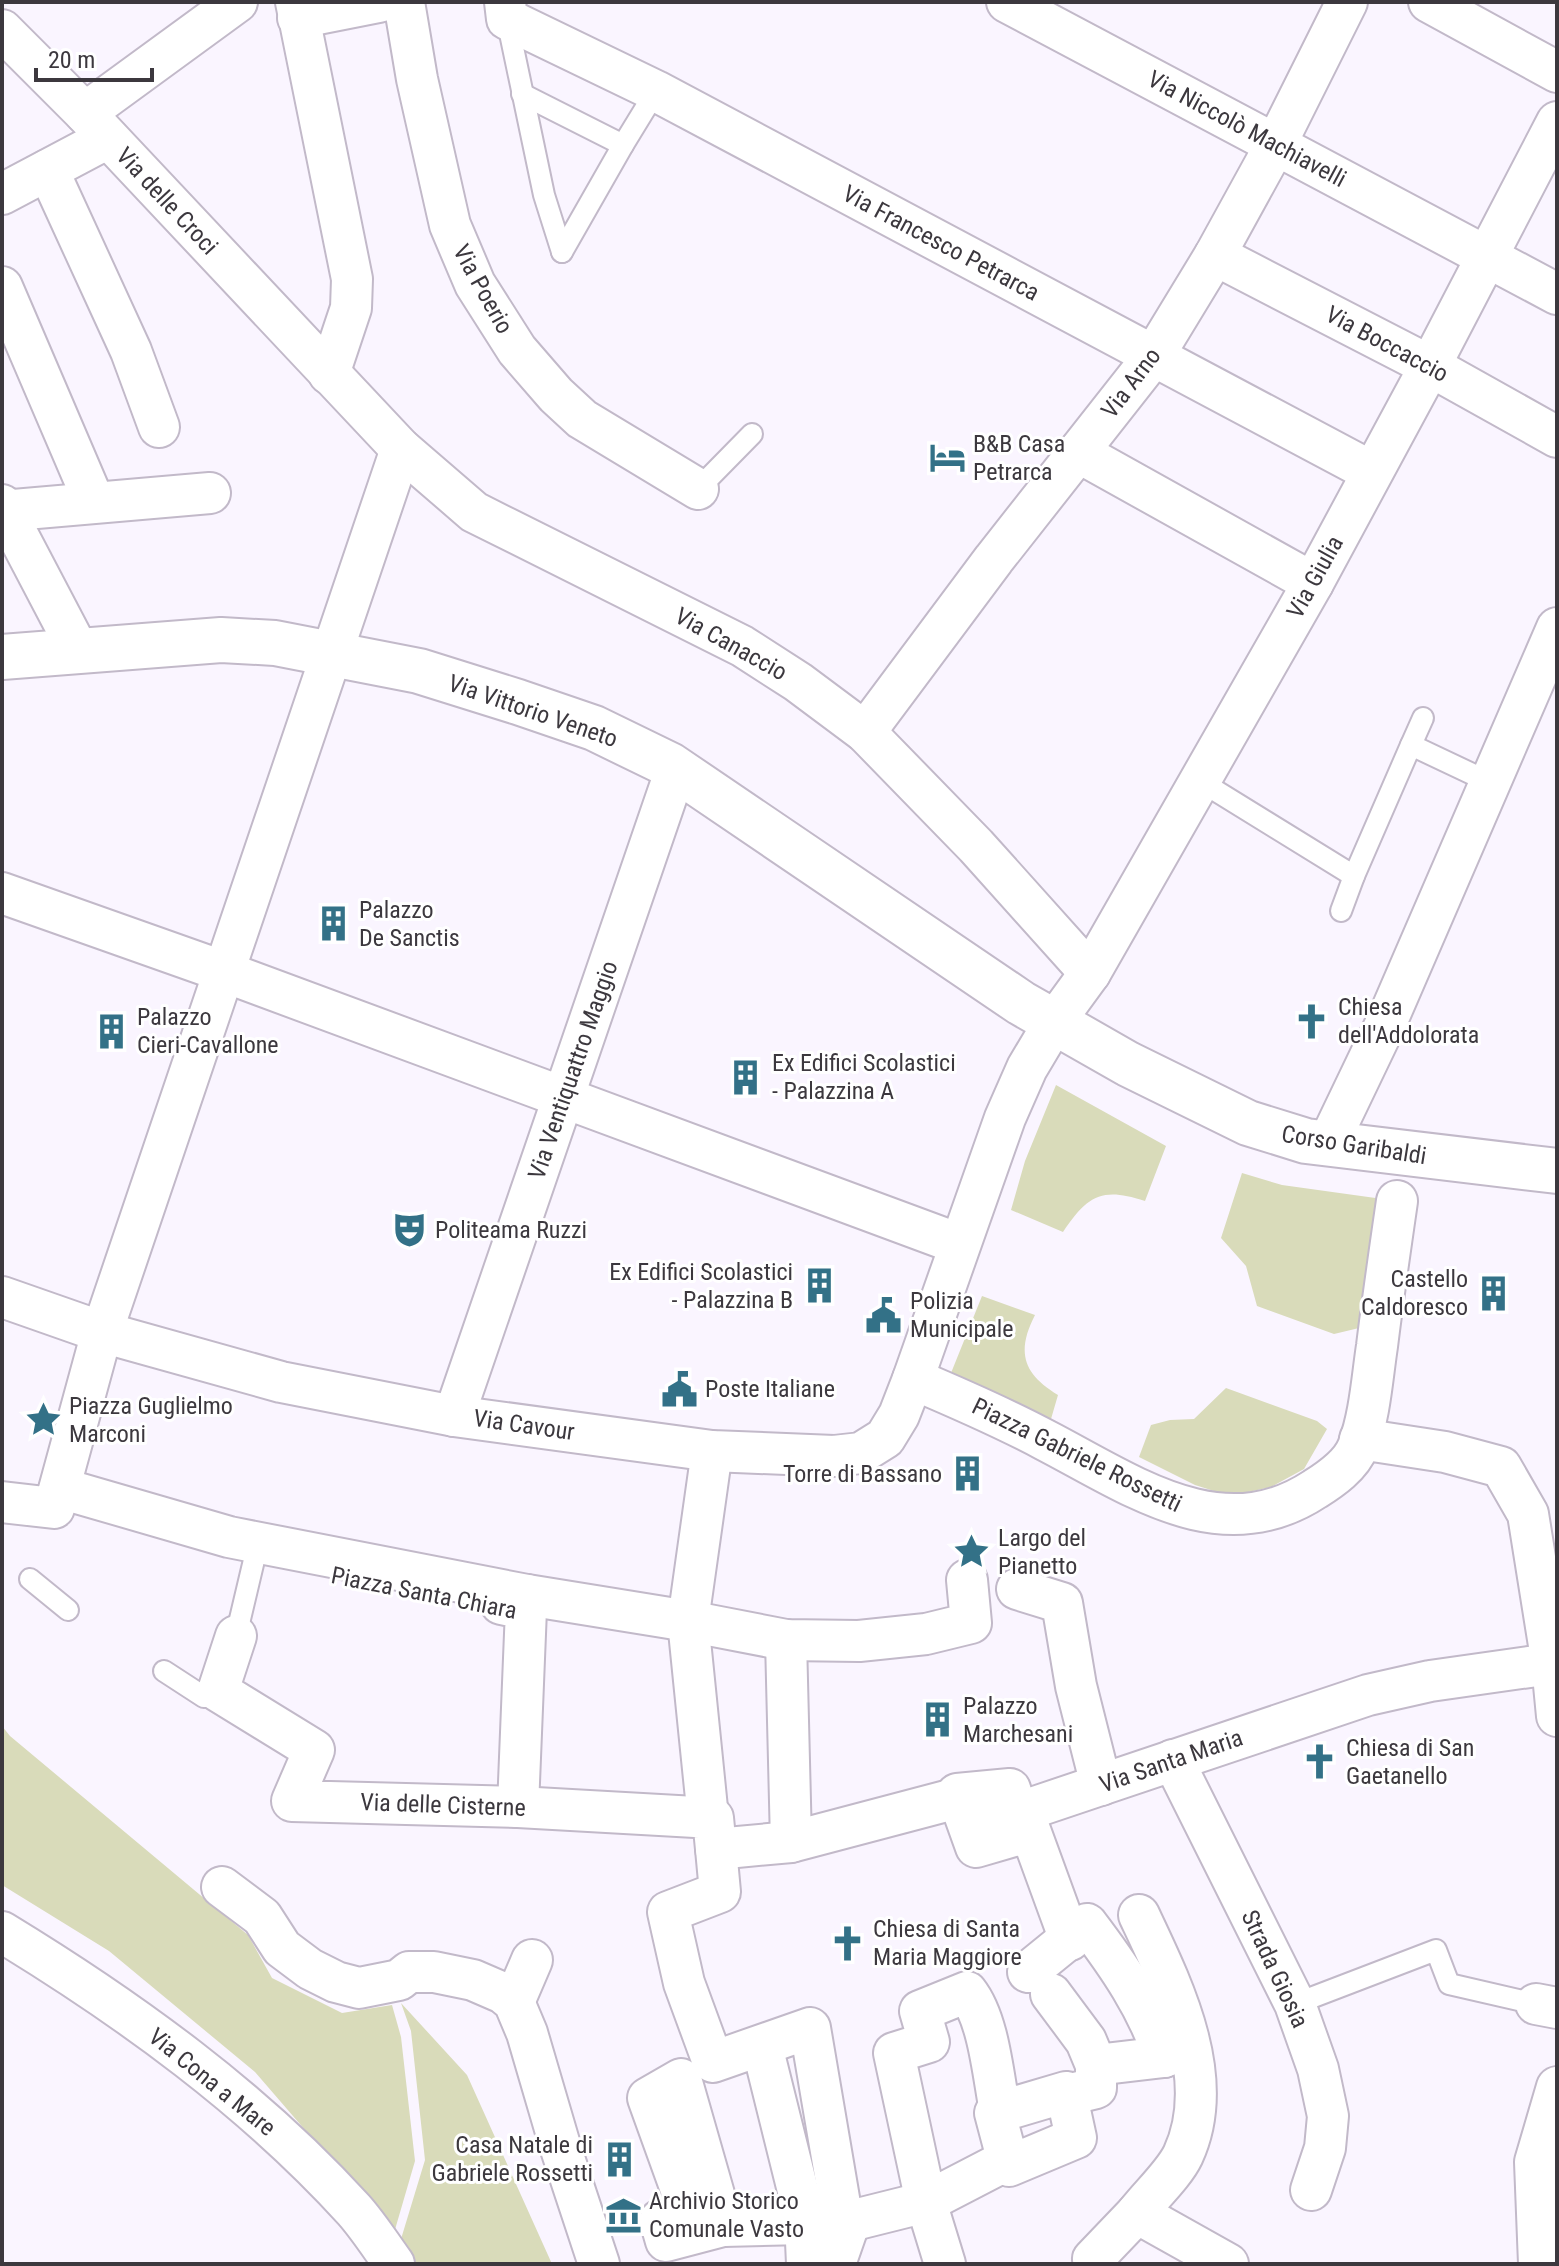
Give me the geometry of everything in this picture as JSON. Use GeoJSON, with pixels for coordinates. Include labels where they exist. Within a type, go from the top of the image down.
{"type":"FeatureCollection","features":[{"type":"Feature","properties":{"kind":"street"},"geometry":{"type":"LineString","coordinates":[[2,194],[48,170],[237,2]]}},
{"type":"Feature","properties":{"kind":"street"},"geometry":{"type":"LineString","coordinates":[[329,374],[351,308],[352,279],[297,10],[379,2]]}},
{"type":"Feature","properties":{"kind":"street","name":"Via Poerio"},"geometry":{"type":"LineString","coordinates":[[404,2],[417,79],[450,225],[475,284],[517,350],[556,395],[582,419],[698,489]]}},
{"type":"Feature","properties":{"kind":"street","name":"Via Niccolò Machiavelli"},"geometry":{"type":"LineString","coordinates":[[1007,2],[1557,294]]}},
{"type":"Feature","properties":{"kind":"street","name":"Via Arno"},"geometry":{"type":"LineString","coordinates":[[865,732],[1153,357],[1215,255],[1276,144],[1347,2]]}},
{"type":"Feature","properties":{"kind":"street"},"geometry":{"type":"LineString","coordinates":[[1429,2],[1557,72]]}},
{"type":"Feature","properties":{"kind":"street","name":"Via Francesco Petrarca"},"geometry":{"type":"LineString","coordinates":[[506,10],[1372,472]]}},
{"type":"Feature","properties":{"kind":"street","name":"Via delle Croci"},"geometry":{"type":"LineString","coordinates":[[2,30],[96,125],[329,374]]}},
{"type":"Feature","properties":{"kind":"street","name":"Via Giulia"},"geometry":{"type":"LineString","coordinates":[[1055,1021],[1090,973],[1313,583],[1557,122]]}},
{"type":"Feature","properties":{"kind":"street"},"geometry":{"type":"LineString","coordinates":[[48,170],[131,351],[159,427]]}},
{"type":"Feature","properties":{"kind":"street","name":"Via Boccaccio"},"geometry":{"type":"LineString","coordinates":[[1215,255],[1430,366],[1557,437]]}},
{"type":"Feature","properties":{"kind":"street"},"geometry":{"type":"LineString","coordinates":[[2,287],[94,502]]}},
{"type":"Feature","properties":{"kind":"street","name":"Via Canaccio"},"geometry":{"type":"LineString","coordinates":[[329,374],[401,449],[474,512],[742,646],[798,682],[865,732],[976,846],[1090,973]]}},
{"type":"Feature","properties":{"kind":"street"},"geometry":{"type":"LineString","coordinates":[[57,1498],[99,1344],[401,449]]}},
{"type":"Feature","properties":{"kind":"street"},"geometry":{"type":"LineString","coordinates":[[1078,452],[1313,583]]}},
{"type":"Feature","properties":{"kind":"street"},"geometry":{"type":"LineString","coordinates":[[388,490],[474,512]]}},
{"type":"Feature","properties":{"kind":"street"},"geometry":{"type":"LineString","coordinates":[[78,650],[3,509],[210,493]]}},
{"type":"Feature","properties":{"kind":"street"},"geometry":{"type":"LineString","coordinates":[[1328,1144],[1386,1023],[1557,628]]}},
{"type":"Feature","properties":{"kind":"street","name":"Via Vittorio Veneto"},"geometry":{"type":"LineString","coordinates":[[2,657],[221,640],[275,643],[419,671],[581,723],[676,769],[1021,1003],[1162,1081]]}},
{"type":"Feature","properties":{"kind":"street","name":"Via Ventiquattro Maggio"},"geometry":{"type":"LineString","coordinates":[[454,1416],[676,769]]}},
{"type":"Feature","properties":{"kind":"street"},"geometry":{"type":"LineString","coordinates":[[2,893],[225,972],[959,1244]]}},
{"type":"Feature","properties":{"kind":"street"},"geometry":{"type":"LineString","coordinates":[[913,1379],[959,1244],[1021,1080],[1055,1021]]}},
{"type":"Feature","properties":{"kind":"street","name":"Corso Garibaldi"},"geometry":{"type":"LineString","coordinates":[[1162,1081],[1267,1131],[1328,1144],[1557,1171]]}},
{"type":"Feature","properties":{"kind":"street","name":"Piazza Gabriele Rossetti"},"geometry":{"type":"LineString","coordinates":[[913,1379],[986,1409],[1159,1499],[1194,1510],[1221,1514],[1240,1515],[1268,1510],[1307,1494],[1344,1467],[1357,1451],[1368,1409],[1397,1201]]}},
{"type":"Feature","properties":{"kind":"street"},"geometry":{"type":"LineString","coordinates":[[2,1297],[99,1344]]}},
{"type":"Feature","properties":{"kind":"street"},"geometry":{"type":"LineString","coordinates":[[2,1326],[99,1344]]}},
{"type":"Feature","properties":{"kind":"street","name":"Via Cavour"},"geometry":{"type":"LineString","coordinates":[[99,1344],[454,1416],[712,1451],[834,1456],[861,1453],[885,1438],[899,1415],[913,1379]]}},
{"type":"Feature","properties":{"kind":"street"},"geometry":{"type":"LineString","coordinates":[[1360,1439],[1445,1452],[1501,1467],[1543,1510],[1557,1716]]}},
{"type":"Feature","properties":{"kind":"street"},"geometry":{"type":"LineString","coordinates":[[712,1451],[688,1621],[720,1892],[668,1912],[684,1983],[681,2082],[688,2209],[660,2220],[666,2241],[723,2226],[825,2219],[926,2202],[1007,2160]]}},
{"type":"Feature","properties":{"kind":"street"},"geometry":{"type":"LineString","coordinates":[[2,1509],[57,1498]]}},
{"type":"Feature","properties":{"kind":"street"},"geometry":{"type":"LineString","coordinates":[[2,1502],[57,1498],[527,1602],[688,1621],[786,1640],[859,1641],[926,1634],[971,1623],[967,1580]]}},
{"type":"Feature","properties":{"kind":"street","name":"Piazza Santa Chiara"},"geometry":{"type":"LineString","coordinates":[[254,1560],[527,1602],[518,1807]]}},
{"type":"Feature","properties":{"kind":"street"},"geometry":{"type":"LineString","coordinates":[[1017,1589],[1062,1603],[1076,1686],[1101,1785]]}},
{"type":"Feature","properties":{"kind":"street"},"geometry":{"type":"LineString","coordinates":[[218,1691],[236,1636]]}},
{"type":"Feature","properties":{"kind":"street"},"geometry":{"type":"LineString","coordinates":[[786,1640],[791,1842]]}},
{"type":"Feature","properties":{"kind":"street","name":"Via Santa Maria"},"geometry":{"type":"LineString","coordinates":[[791,1842],[950,1800],[1020,1811],[1368,1695],[1430,1681],[1554,1663]]}},
{"type":"Feature","properties":{"kind":"street","name":"Via delle Cisterne"},"geometry":{"type":"LineString","coordinates":[[218,1691],[314,1750],[292,1801],[518,1807],[791,1842]]}},
{"type":"Feature","properties":{"kind":"street","name":"Strada Giosia"},"geometry":{"type":"LineString","coordinates":[[1173,1760],[1295,2004],[1318,2069],[1328,2116],[1325,2148],[1311,2190]]}},
{"type":"Feature","properties":{"kind":"street"},"geometry":{"type":"LineString","coordinates":[[1020,1811],[1079,1932],[1116,1963],[1142,2006],[1178,2052]]}},
{"type":"Feature","properties":{"kind":"street"},"geometry":{"type":"LineString","coordinates":[[222,1887],[262,1917],[282,1948],[310,1969],[336,1982],[359,1988],[399,1980],[409,1972],[434,1972],[473,1980],[503,1993],[514,2002],[527,2033],[599,2264]]}},
{"type":"Feature","properties":{"kind":"street"},"geometry":{"type":"LineString","coordinates":[[1094,2264],[1093,2259],[1137,2213],[1183,2157],[1196,2104],[1178,2052],[1167,1974],[1139,1915]]}},
{"type":"Feature","properties":{"kind":"street","name":"Via Cona a Mare"},"geometry":{"type":"LineString","coordinates":[[2,1932],[52,1962],[190,2058],[270,2127],[356,2212],[394,2264]]}},
{"type":"Feature","properties":{"kind":"street"},"geometry":{"type":"LineString","coordinates":[[1067,2095],[1076,2138],[1009,2166],[995,2113],[1066,2092],[1067,2095],[1096,2088],[1096,2065],[1086,2041],[1040,1983],[1079,1932]]}},
{"type":"Feature","properties":{"kind":"street"},"geometry":{"type":"LineString","coordinates":[[514,2002],[532,1960]]}},
{"type":"Feature","properties":{"kind":"street"},"geometry":{"type":"LineString","coordinates":[[945,2264],[926,2202],[894,2053],[929,2042],[920,2011],[967,1992],[976,2003],[1000,2111]]}},
{"type":"Feature","properties":{"kind":"street"},"geometry":{"type":"LineString","coordinates":[[681,2082],[810,2028],[825,2219],[807,2264]]}},
{"type":"Feature","properties":{"kind":"street"},"geometry":{"type":"LineString","coordinates":[[762,2046],[825,2219],[835,2264]]}},
{"type":"Feature","properties":{"kind":"street"},"geometry":{"type":"LineString","coordinates":[[1096,2065],[1178,2052]]}},
{"type":"Feature","properties":{"kind":"street"},"geometry":{"type":"LineString","coordinates":[[681,2082],[723,2226]]}},
{"type":"Feature","properties":{"kind":"street"},"geometry":{"type":"LineString","coordinates":[[1539,2264],[1535,2162],[1557,2087]]}},
{"type":"Feature","properties":{"kind":"street"},"geometry":{"type":"LineString","coordinates":[[1137,2213],[1228,2264]]}},
{"type":"Feature","properties":{"kind":"lane"},"geometry":{"type":"LineString","coordinates":[[506,10],[544,195],[562,252],[656,91]]}},
{"type":"Feature","properties":{"kind":"lane"},"geometry":{"type":"LineString","coordinates":[[522,94],[623,145]]}},
{"type":"Feature","properties":{"kind":"lane"},"geometry":{"type":"LineString","coordinates":[[698,489],[752,434]]}},
{"type":"Feature","properties":{"kind":"lane"},"geometry":{"type":"LineString","coordinates":[[1341,911],[1423,718]]}},
{"type":"Feature","properties":{"kind":"lane"},"geometry":{"type":"LineString","coordinates":[[1411,745],[1489,782]]}},
{"type":"Feature","properties":{"kind":"lane"},"geometry":{"type":"LineString","coordinates":[[1200,781],[1354,876]]}},
{"type":"Feature","properties":{"kind":"lane","name":"Piazza Santa Chiara"},"geometry":{"type":"LineString","coordinates":[[236,1636],[254,1560]]}},
{"type":"Feature","properties":{"kind":"lane"},"geometry":{"type":"LineString","coordinates":[[30,1579],[68,1610]]}},
{"type":"Feature","properties":{"kind":"lane"},"geometry":{"type":"LineString","coordinates":[[164,1671],[204,1697],[218,1691]]}},
{"type":"Feature","properties":{"kind":"lane"},"geometry":{"type":"LineString","coordinates":[[1295,2004],[1436,1950],[1449,1984],[1546,2006]]}},
{"type":"Feature","properties":{"kind":"green space"},"geometry":{"type":"Polygon","coordinates":[[[1056,1085],[1166,1146],[1145,1201],[1118,1195],[1097,1197],[1080,1210],[1063,1232],[1011,1210],[1025,1161],[1056,1085]]]}},
{"type":"Feature","properties":{"kind":"green space"},"geometry":{"type":"Polygon","coordinates":[[[1242,1173],[1282,1185],[1397,1201],[1380,1323],[1334,1334],[1257,1306],[1246,1266],[1221,1238],[1242,1173]]]}},
{"type":"Feature","properties":{"kind":"green space"},"geometry":{"type":"Polygon","coordinates":[[[982,1296],[1035,1315],[1026,1340],[1026,1361],[1037,1379],[1058,1395],[1051,1419],[951,1373],[982,1296]]]}},
{"type":"Feature","properties":{"kind":"green space"},"geometry":{"type":"Polygon","coordinates":[[[1226,1388],[1317,1421],[1327,1429],[1304,1469],[1271,1487],[1230,1496],[1195,1485],[1139,1457],[1151,1425],[1194,1419],[1226,1388]]]}},
{"type":"Feature","properties":{"kind":"green space"},"geometry":{"type":"Polygon","coordinates":[[[2,1726],[10,1736],[248,1935],[272,1978],[342,2013],[392,2005],[401,2037],[415,2161],[394,2233],[255,2072],[109,1951],[2,1885],[2,1726]]]}},
{"type":"Feature","properties":{"kind":"green space"},"geometry":{"type":"Polygon","coordinates":[[[401,2003],[467,2075],[552,2264],[416,2264],[401,2239],[425,2160],[411,2031],[401,2003]]]}},
{"type":"Feature","properties":{"kind":"place","name":"B&B Casa Petrarca"},"geometry":{"type":"Point","coordinates":[947,458]}},
{"type":"Feature","properties":{"kind":"place","name":"Palazzo De Sanctis"},"geometry":{"type":"Point","coordinates":[333,924]}},
{"type":"Feature","properties":{"kind":"place","name":"Chiesa dell'Addolorata"},"geometry":{"type":"Point","coordinates":[1312,1021]}},
{"type":"Feature","properties":{"kind":"place","name":"Palazzo Cieri-Cavallone"},"geometry":{"type":"Point","coordinates":[111,1031]}},
{"type":"Feature","properties":{"kind":"place","name":"Ex Edifici Scolastici - Palazzina A"},"geometry":{"type":"Point","coordinates":[746,1077]}},
{"type":"Feature","properties":{"kind":"place","name":"Politeama Ruzzi"},"geometry":{"type":"Point","coordinates":[409,1230]}},
{"type":"Feature","properties":{"kind":"place","name":"Ex Edifici Scolastici - Palazzina B"},"geometry":{"type":"Point","coordinates":[819,1286]}},
{"type":"Feature","properties":{"kind":"place","name":"Castello Caldoresco"},"geometry":{"type":"Point","coordinates":[1494,1293]}},
{"type":"Feature","properties":{"kind":"place","name":"Polizia Municipale"},"geometry":{"type":"Point","coordinates":[884,1315]}},
{"type":"Feature","properties":{"kind":"place","name":"Poste Italiane"},"geometry":{"type":"Point","coordinates":[679,1389]}},
{"type":"Feature","properties":{"kind":"place","name":"Piazza Guglielmo Marconi"},"geometry":{"type":"Point","coordinates":[43,1420]}},
{"type":"Feature","properties":{"kind":"place","name":"Torre di Bassano"},"geometry":{"type":"Point","coordinates":[968,1474]}},
{"type":"Feature","properties":{"kind":"place","name":"Largo del Pianetto"},"geometry":{"type":"Point","coordinates":[972,1552]}},
{"type":"Feature","properties":{"kind":"place","name":"Palazzo Marchesani"},"geometry":{"type":"Point","coordinates":[937,1720]}},
{"type":"Feature","properties":{"kind":"place","name":"Chiesa di San Gaetanello"},"geometry":{"type":"Point","coordinates":[1320,1762]}},
{"type":"Feature","properties":{"kind":"place","name":"Chiesa di Santa Maria Maggiore"},"geometry":{"type":"Point","coordinates":[847,1943]}},
{"type":"Feature","properties":{"kind":"place","name":"Casa Natale di Gabriele Rossetti"},"geometry":{"type":"Point","coordinates":[619,2159]}},
{"type":"Feature","properties":{"kind":"place","name":"Archivio Storico Comunale Vasto"},"geometry":{"type":"Point","coordinates":[623,2215]}}]}
